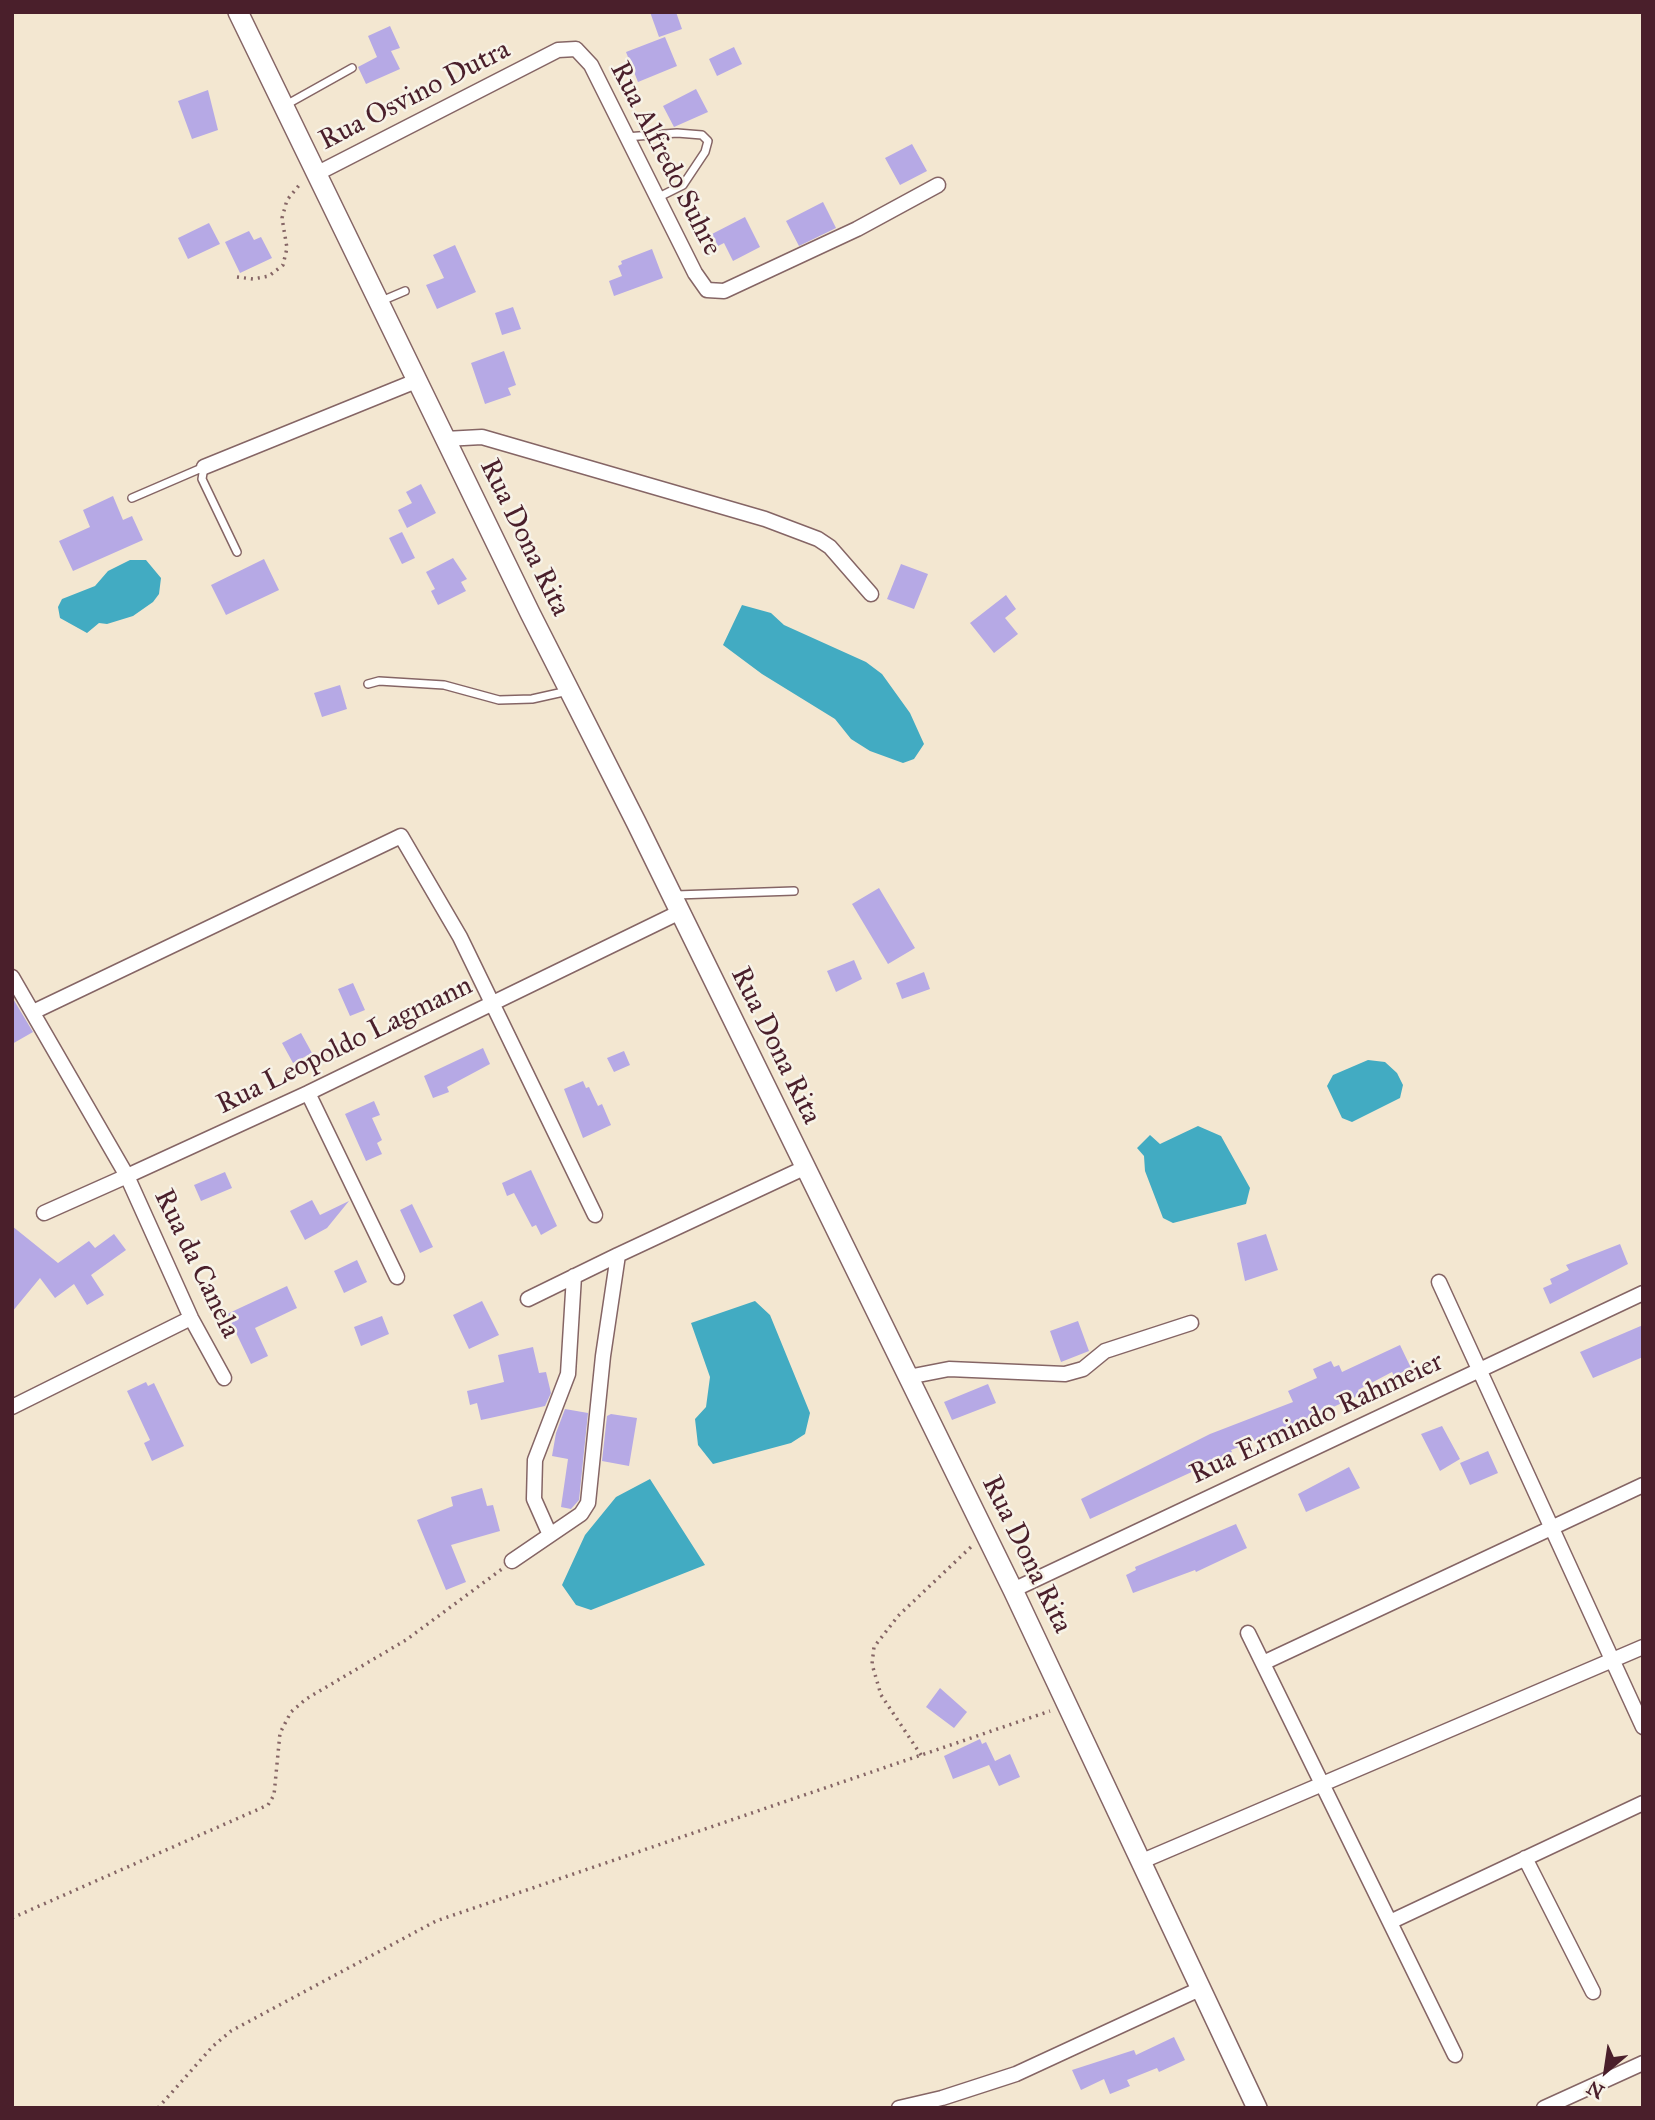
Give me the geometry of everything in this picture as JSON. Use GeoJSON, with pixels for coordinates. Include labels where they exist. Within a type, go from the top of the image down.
{"type":"FeatureCollection","features":[{"type":"Feature","properties":{"kind":"main road","name":"Rua Dona Rita"},"geometry":{"type":"LineString","coordinates":[[238,12],[416,381],[1013,1590],[1257,2108]]}},
{"type":"Feature","properties":{"kind":"street","name":"Rua Osvino Dutra"},"geometry":{"type":"LineString","coordinates":[[315,171],[558,50],[576,50]]}},
{"type":"Feature","properties":{"kind":"street","name":"Rua Alfredo Suhre"},"geometry":{"type":"LineString","coordinates":[[576,50],[591,65],[656,198],[695,273],[707,290],[724,291],[857,229],[938,185]]}},
{"type":"Feature","properties":{"kind":"street"},"geometry":{"type":"LineString","coordinates":[[204,467],[416,381]]}},
{"type":"Feature","properties":{"kind":"street"},"geometry":{"type":"LineString","coordinates":[[445,439],[482,437],[765,519],[818,539],[830,547],[871,594]]}},
{"type":"Feature","properties":{"kind":"street"},"geometry":{"type":"LineString","coordinates":[[33,1012],[401,836],[460,937],[595,1215]]}},
{"type":"Feature","properties":{"kind":"street","name":"Rua Leopoldo Lagmann"},"geometry":{"type":"LineString","coordinates":[[127,1176],[308,1093],[490,1002],[678,913]]}},
{"type":"Feature","properties":{"kind":"street"},"geometry":{"type":"LineString","coordinates":[[12,977],[127,1176]]}},
{"type":"Feature","properties":{"kind":"street"},"geometry":{"type":"LineString","coordinates":[[308,1093],[397,1277]]}},
{"type":"Feature","properties":{"kind":"street"},"geometry":{"type":"LineString","coordinates":[[528,1299],[804,1168]]}},
{"type":"Feature","properties":{"kind":"street","name":"Rua da Canela"},"geometry":{"type":"LineString","coordinates":[[44,1213],[127,1176],[191,1318],[224,1378]]}},
{"type":"Feature","properties":{"kind":"street"},"geometry":{"type":"LineString","coordinates":[[512,1562],[581,1514],[588,1503],[603,1356],[618,1255]]}},
{"type":"Feature","properties":{"kind":"street"},"geometry":{"type":"LineString","coordinates":[[550,1535],[534,1499],[535,1460],[568,1374],[574,1276]]}},
{"type":"Feature","properties":{"kind":"street"},"geometry":{"type":"LineString","coordinates":[[1439,1282],[1643,1727]]}},
{"type":"Feature","properties":{"kind":"street","name":"Rua Ermindo Rahmeier"},"geometry":{"type":"LineString","coordinates":[[1013,1590],[1643,1293]]}},
{"type":"Feature","properties":{"kind":"street"},"geometry":{"type":"LineString","coordinates":[[12,1407],[191,1318]]}},
{"type":"Feature","properties":{"kind":"street"},"geometry":{"type":"LineString","coordinates":[[908,1377],[949,1369],[1065,1374],[1083,1369],[1105,1351],[1191,1323]]}},
{"type":"Feature","properties":{"kind":"street"},"geometry":{"type":"LineString","coordinates":[[1263,1663],[1643,1485]]}},
{"type":"Feature","properties":{"kind":"street"},"geometry":{"type":"LineString","coordinates":[[1248,1633],[1455,2055]]}},
{"type":"Feature","properties":{"kind":"street"},"geometry":{"type":"LineString","coordinates":[[1140,1861],[1643,1647]]}},
{"type":"Feature","properties":{"kind":"street"},"geometry":{"type":"LineString","coordinates":[[1390,1922],[1643,1803]]}},
{"type":"Feature","properties":{"kind":"street"},"geometry":{"type":"LineString","coordinates":[[1525,1858],[1593,1992]]}},
{"type":"Feature","properties":{"kind":"street"},"geometry":{"type":"LineString","coordinates":[[899,2108],[943,2098],[1016,2074],[1202,1988]]}},
{"type":"Feature","properties":{"kind":"street"},"geometry":{"type":"LineString","coordinates":[[1544,2108],[1643,2063]]}},
{"type":"Feature","properties":{"kind":"lane"},"geometry":{"type":"LineString","coordinates":[[283,106],[352,68]]}},
{"type":"Feature","properties":{"kind":"lane"},"geometry":{"type":"LineString","coordinates":[[626,137],[677,133],[702,135],[708,141],[705,152],[683,185],[656,198]]}},
{"type":"Feature","properties":{"kind":"lane"},"geometry":{"type":"LineString","coordinates":[[379,303],[405,292]]}},
{"type":"Feature","properties":{"kind":"lane"},"geometry":{"type":"LineString","coordinates":[[132,498],[204,467]]}},
{"type":"Feature","properties":{"kind":"lane"},"geometry":{"type":"LineString","coordinates":[[204,467],[202,479],[237,552]]}},
{"type":"Feature","properties":{"kind":"lane"},"geometry":{"type":"LineString","coordinates":[[368,684],[379,681],[444,685],[499,700],[532,699],[569,691]]}},
{"type":"Feature","properties":{"kind":"lane"},"geometry":{"type":"LineString","coordinates":[[670,895],[794,891]]}},
{"type":"Feature","properties":{"kind":"path"},"geometry":{"type":"LineString","coordinates":[[237,277],[253,279],[269,276],[283,265],[287,248],[282,218],[287,200],[315,171]]}},
{"type":"Feature","properties":{"kind":"path"},"geometry":{"type":"LineString","coordinates":[[921,1755],[881,1695],[872,1664],[874,1647],[898,1616],[985,1533]]}},
{"type":"Feature","properties":{"kind":"path"},"geometry":{"type":"LineString","coordinates":[[12,1918],[268,1805],[274,1795],[280,1732],[291,1712],[306,1699],[406,1640],[512,1562]]}},
{"type":"Feature","properties":{"kind":"path"},"geometry":{"type":"LineString","coordinates":[[158,2108],[213,2046],[231,2031],[436,1921],[1067,1705]]}},
{"type":"Feature","properties":{"kind":"water"},"geometry":{"type":"Polygon","coordinates":[[[130,560],[146,560],[161,578],[159,594],[153,602],[133,616],[107,624],[99,623],[87,633],[60,618],[58,607],[62,599],[95,586],[108,571],[130,560]]]}},
{"type":"Feature","properties":{"kind":"water"},"geometry":{"type":"Polygon","coordinates":[[[742,605],[771,613],[784,625],[866,662],[882,674],[910,713],[924,744],[914,759],[903,763],[870,751],[851,739],[835,719],[762,674],[723,645],[742,605]]]}},
{"type":"Feature","properties":{"kind":"water"},"geometry":{"type":"Polygon","coordinates":[[[1368,1060],[1385,1062],[1397,1073],[1403,1085],[1400,1098],[1352,1122],[1342,1118],[1327,1086],[1333,1075],[1368,1060]]]}},
{"type":"Feature","properties":{"kind":"water"},"geometry":{"type":"Polygon","coordinates":[[[1198,1126],[1221,1136],[1250,1188],[1246,1204],[1173,1223],[1163,1218],[1145,1171],[1144,1156],[1137,1148],[1150,1135],[1160,1144],[1198,1126]]]}},
{"type":"Feature","properties":{"kind":"water"},"geometry":{"type":"Polygon","coordinates":[[[755,1301],[770,1315],[810,1413],[805,1434],[791,1443],[713,1464],[698,1445],[695,1419],[706,1407],[710,1377],[691,1323],[755,1301]]]}},
{"type":"Feature","properties":{"kind":"water"},"geometry":{"type":"Polygon","coordinates":[[[650,1479],[705,1565],[591,1610],[576,1605],[562,1585],[585,1535],[616,1497],[650,1479]]]}},
{"type":"Feature","properties":{"kind":"building"},"geometry":{"type":"Polygon","coordinates":[[[650,12],[676,12],[682,29],[659,37],[650,12]]]}},
{"type":"Feature","properties":{"kind":"building"},"geometry":{"type":"Polygon","coordinates":[[[390,26],[400,48],[391,51],[400,69],[366,84],[358,67],[377,57],[368,36],[390,26]]]}},
{"type":"Feature","properties":{"kind":"building"},"geometry":{"type":"Polygon","coordinates":[[[665,37],[677,66],[638,82],[626,52],[665,37]]]}},
{"type":"Feature","properties":{"kind":"building"},"geometry":{"type":"Polygon","coordinates":[[[734,47],[742,64],[717,76],[709,59],[734,47]]]}},
{"type":"Feature","properties":{"kind":"building"},"geometry":{"type":"Polygon","coordinates":[[[696,89],[708,112],[674,127],[663,106],[696,89]]]}},
{"type":"Feature","properties":{"kind":"building"},"geometry":{"type":"Polygon","coordinates":[[[208,90],[218,130],[192,139],[178,101],[208,90]]]}},
{"type":"Feature","properties":{"kind":"building"},"geometry":{"type":"Polygon","coordinates":[[[912,144],[927,171],[900,185],[885,158],[912,144]]]}},
{"type":"Feature","properties":{"kind":"building"},"geometry":{"type":"Polygon","coordinates":[[[823,202],[836,228],[799,246],[786,221],[823,202]]]}},
{"type":"Feature","properties":{"kind":"building"},"geometry":{"type":"Polygon","coordinates":[[[745,217],[760,247],[733,261],[724,243],[718,246],[712,234],[745,217]]]}},
{"type":"Feature","properties":{"kind":"building"},"geometry":{"type":"Polygon","coordinates":[[[209,223],[220,244],[188,259],[178,238],[209,223]]]}},
{"type":"Feature","properties":{"kind":"building"},"geometry":{"type":"Polygon","coordinates":[[[249,231],[254,240],[261,237],[272,258],[240,273],[225,242],[249,231]]]}},
{"type":"Feature","properties":{"kind":"building"},"geometry":{"type":"Polygon","coordinates":[[[455,245],[476,292],[437,309],[426,285],[444,278],[433,255],[455,245]]]}},
{"type":"Feature","properties":{"kind":"building"},"geometry":{"type":"Polygon","coordinates":[[[652,249],[663,278],[614,296],[609,281],[622,276],[618,266],[622,264],[621,261],[652,249]]]}},
{"type":"Feature","properties":{"kind":"building"},"geometry":{"type":"Polygon","coordinates":[[[513,307],[521,329],[502,335],[495,313],[513,307]]]}},
{"type":"Feature","properties":{"kind":"building"},"geometry":{"type":"Polygon","coordinates":[[[504,351],[516,385],[508,388],[511,395],[485,404],[471,363],[504,351]]]}},
{"type":"Feature","properties":{"kind":"building"},"geometry":{"type":"Polygon","coordinates":[[[421,484],[436,513],[407,528],[398,510],[412,503],[406,492],[421,484]]]}},
{"type":"Feature","properties":{"kind":"building"},"geometry":{"type":"Polygon","coordinates":[[[113,496],[123,520],[132,516],[143,540],[73,571],[59,541],[90,527],[83,510],[113,496]]]}},
{"type":"Feature","properties":{"kind":"building"},"geometry":{"type":"Polygon","coordinates":[[[402,532],[415,558],[402,564],[389,538],[402,532]]]}},
{"type":"Feature","properties":{"kind":"building"},"geometry":{"type":"Polygon","coordinates":[[[453,558],[467,579],[461,582],[466,591],[438,605],[431,591],[435,589],[426,572],[453,558]]]}},
{"type":"Feature","properties":{"kind":"building"},"geometry":{"type":"Polygon","coordinates":[[[264,559],[279,590],[226,615],[211,585],[264,559]]]}},
{"type":"Feature","properties":{"kind":"building"},"geometry":{"type":"Polygon","coordinates":[[[901,564],[928,574],[914,609],[887,599],[901,564]]]}},
{"type":"Feature","properties":{"kind":"building"},"geometry":{"type":"Polygon","coordinates":[[[1006,595],[1016,609],[1005,618],[1018,634],[994,653],[970,623],[1006,595]]]}},
{"type":"Feature","properties":{"kind":"building"},"geometry":{"type":"Polygon","coordinates":[[[340,685],[347,709],[322,717],[314,693],[340,685]]]}},
{"type":"Feature","properties":{"kind":"building"},"geometry":{"type":"Polygon","coordinates":[[[879,888],[915,948],[888,964],[852,904],[879,888]]]}},
{"type":"Feature","properties":{"kind":"building"},"geometry":{"type":"Polygon","coordinates":[[[854,960],[862,979],[836,992],[827,971],[854,960]]]}},
{"type":"Feature","properties":{"kind":"building"},"geometry":{"type":"Polygon","coordinates":[[[924,972],[930,989],[902,999],[896,983],[924,972]]]}},
{"type":"Feature","properties":{"kind":"building"},"geometry":{"type":"Polygon","coordinates":[[[353,983],[365,1010],[350,1016],[338,989],[353,983]]]}},
{"type":"Feature","properties":{"kind":"building"},"geometry":{"type":"Polygon","coordinates":[[[12,997],[33,1032],[12,1044],[12,997]]]}},
{"type":"Feature","properties":{"kind":"building"},"geometry":{"type":"Polygon","coordinates":[[[301,1033],[312,1053],[293,1063],[282,1043],[301,1033]]]}},
{"type":"Feature","properties":{"kind":"building"},"geometry":{"type":"Polygon","coordinates":[[[483,1048],[490,1064],[447,1087],[449,1092],[433,1098],[424,1076],[483,1048]]]}},
{"type":"Feature","properties":{"kind":"building"},"geometry":{"type":"Polygon","coordinates":[[[624,1051],[630,1065],[614,1072],[607,1058],[624,1051]]]}},
{"type":"Feature","properties":{"kind":"building"},"geometry":{"type":"Polygon","coordinates":[[[583,1081],[598,1106],[602,1104],[611,1125],[583,1138],[564,1089],[583,1081]]]}},
{"type":"Feature","properties":{"kind":"building"},"geometry":{"type":"Polygon","coordinates":[[[374,1101],[380,1115],[372,1118],[382,1140],[377,1143],[382,1154],[366,1161],[345,1114],[374,1101]]]}},
{"type":"Feature","properties":{"kind":"building"},"geometry":{"type":"Polygon","coordinates":[[[531,1170],[557,1226],[541,1235],[536,1225],[532,1227],[514,1193],[507,1196],[502,1183],[531,1170]]]}},
{"type":"Feature","properties":{"kind":"building"},"geometry":{"type":"Polygon","coordinates":[[[225,1172],[232,1188],[201,1201],[194,1185],[225,1172]]]}},
{"type":"Feature","properties":{"kind":"building"},"geometry":{"type":"Polygon","coordinates":[[[312,1200],[320,1215],[349,1201],[327,1228],[305,1240],[290,1211],[312,1200]]]}},
{"type":"Feature","properties":{"kind":"building"},"geometry":{"type":"Polygon","coordinates":[[[412,1204],[433,1247],[420,1253],[400,1210],[412,1204]]]}},
{"type":"Feature","properties":{"kind":"building"},"geometry":{"type":"Polygon","coordinates":[[[12,1226],[58,1263],[89,1241],[95,1248],[114,1234],[126,1250],[91,1275],[104,1295],[87,1305],[74,1284],[55,1298],[40,1278],[12,1312],[12,1226]]]}},
{"type":"Feature","properties":{"kind":"building"},"geometry":{"type":"Polygon","coordinates":[[[1266,1234],[1278,1270],[1245,1281],[1237,1243],[1266,1234]]]}},
{"type":"Feature","properties":{"kind":"building"},"geometry":{"type":"Polygon","coordinates":[[[1620,1244],[1628,1264],[1550,1304],[1543,1288],[1552,1284],[1550,1279],[1569,1270],[1566,1265],[1620,1244]]]}},
{"type":"Feature","properties":{"kind":"building"},"geometry":{"type":"Polygon","coordinates":[[[357,1260],[367,1282],[344,1293],[334,1271],[357,1260]]]}},
{"type":"Feature","properties":{"kind":"building"},"geometry":{"type":"Polygon","coordinates":[[[287,1286],[297,1308],[255,1328],[268,1356],[251,1364],[227,1314],[287,1286]]]}},
{"type":"Feature","properties":{"kind":"building"},"geometry":{"type":"Polygon","coordinates":[[[482,1301],[499,1335],[469,1349],[453,1315],[482,1301]]]}},
{"type":"Feature","properties":{"kind":"building"},"geometry":{"type":"Polygon","coordinates":[[[382,1316],[389,1334],[361,1346],[354,1327],[382,1316]]]}},
{"type":"Feature","properties":{"kind":"building"},"geometry":{"type":"Polygon","coordinates":[[[1078,1321],[1089,1351],[1061,1362],[1050,1331],[1078,1321]]]}},
{"type":"Feature","properties":{"kind":"building"},"geometry":{"type":"Polygon","coordinates":[[[1643,1325],[1643,1357],[1593,1378],[1580,1352],[1643,1325]]]}},
{"type":"Feature","properties":{"kind":"building"},"geometry":{"type":"Polygon","coordinates":[[[1400,1345],[1411,1368],[1394,1376],[1392,1372],[1358,1390],[1360,1395],[1322,1412],[1323,1414],[1231,1450],[1232,1452],[1209,1464],[1090,1519],[1081,1499],[1210,1434],[1293,1402],[1288,1391],[1317,1378],[1313,1369],[1331,1361],[1334,1367],[1339,1365],[1342,1372],[1400,1345]]]}},
{"type":"Feature","properties":{"kind":"building"},"geometry":{"type":"Polygon","coordinates":[[[533,1347],[539,1373],[546,1372],[551,1393],[545,1406],[481,1420],[477,1403],[470,1405],[467,1391],[504,1382],[498,1355],[533,1347]]]}},
{"type":"Feature","properties":{"kind":"building"},"geometry":{"type":"Polygon","coordinates":[[[146,1382],[148,1386],[154,1383],[184,1446],[152,1461],[144,1443],[150,1440],[127,1391],[146,1382]]]}},
{"type":"Feature","properties":{"kind":"building"},"geometry":{"type":"Polygon","coordinates":[[[988,1384],[996,1403],[952,1420],[944,1402],[988,1384]]]}},
{"type":"Feature","properties":{"kind":"building"},"geometry":{"type":"Polygon","coordinates":[[[565,1409],[588,1413],[579,1500],[571,1509],[561,1507],[568,1459],[552,1456],[556,1433],[565,1409]]]}},
{"type":"Feature","properties":{"kind":"building"},"geometry":{"type":"Polygon","coordinates":[[[611,1414],[637,1418],[629,1466],[602,1461],[607,1416],[611,1414]]]}},
{"type":"Feature","properties":{"kind":"building"},"geometry":{"type":"Polygon","coordinates":[[[1442,1426],[1460,1459],[1440,1471],[1421,1434],[1442,1426]]]}},
{"type":"Feature","properties":{"kind":"building"},"geometry":{"type":"Polygon","coordinates":[[[1488,1451],[1498,1473],[1470,1485],[1460,1463],[1488,1451]]]}},
{"type":"Feature","properties":{"kind":"building"},"geometry":{"type":"Polygon","coordinates":[[[1349,1467],[1360,1488],[1306,1512],[1298,1494],[1349,1467]]]}},
{"type":"Feature","properties":{"kind":"building"},"geometry":{"type":"Polygon","coordinates":[[[482,1488],[487,1506],[493,1505],[500,1531],[451,1545],[466,1582],[446,1590],[417,1520],[453,1506],[451,1497],[482,1488]]]}},
{"type":"Feature","properties":{"kind":"building"},"geometry":{"type":"Polygon","coordinates":[[[1236,1524],[1247,1548],[1196,1572],[1195,1570],[1133,1593],[1126,1575],[1136,1570],[1135,1567],[1236,1524]]]}},
{"type":"Feature","properties":{"kind":"building"},"geometry":{"type":"Polygon","coordinates":[[[940,1688],[967,1712],[954,1728],[926,1707],[940,1688]]]}},
{"type":"Feature","properties":{"kind":"building"},"geometry":{"type":"Polygon","coordinates":[[[980,1739],[982,1744],[986,1742],[995,1761],[1010,1754],[1020,1777],[999,1786],[989,1765],[953,1779],[944,1756],[980,1739]]]}},
{"type":"Feature","properties":{"kind":"building"},"geometry":{"type":"Polygon","coordinates":[[[1174,2037],[1185,2060],[1159,2072],[1157,2068],[1127,2080],[1130,2086],[1110,2094],[1104,2079],[1081,2090],[1072,2070],[1134,2050],[1136,2055],[1174,2037]]]}}]}
